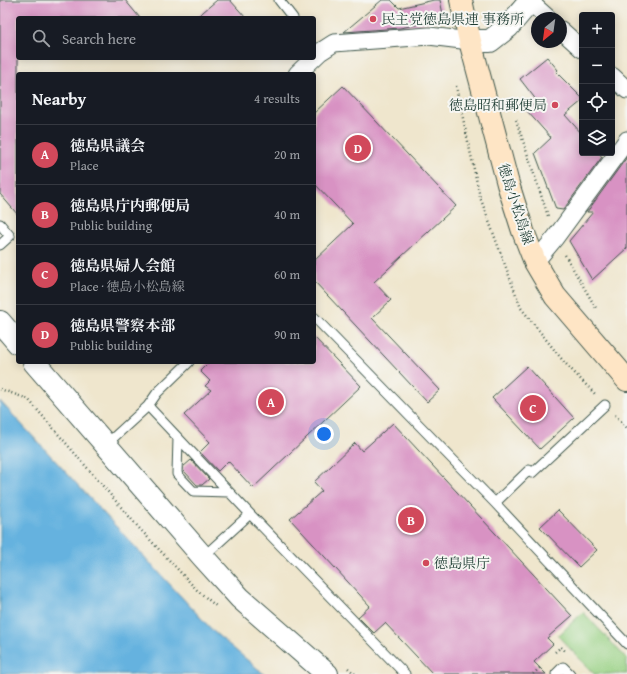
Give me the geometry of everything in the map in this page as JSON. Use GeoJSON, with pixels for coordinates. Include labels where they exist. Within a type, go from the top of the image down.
{"type":"FeatureCollection","features":[{"type":"Feature","properties":{"kind":"main road","name":"徳島小松島線"},"geometry":{"type":"LineString","coordinates":[[461,0],[470,41],[508,184],[535,262],[555,296],[627,380]]}},
{"type":"Feature","properties":{"kind":"street"},"geometry":{"type":"LineString","coordinates":[[317,49],[334,43],[429,36],[470,41],[490,41],[508,27],[530,1],[542,12]]}},
{"type":"Feature","properties":{"kind":"street"},"geometry":{"type":"LineString","coordinates":[[567,35],[581,48]]}},
{"type":"Feature","properties":{"kind":"street"},"geometry":{"type":"LineString","coordinates":[[299,72],[308,60]]}},
{"type":"Feature","properties":{"kind":"street"},"geometry":{"type":"LineString","coordinates":[[615,79],[627,90]]}},
{"type":"Feature","properties":{"kind":"street"},"geometry":{"type":"LineString","coordinates":[[535,262],[556,238],[627,140]]}},
{"type":"Feature","properties":{"kind":"street"},"geometry":{"type":"LineString","coordinates":[[0,322],[16,340]]}},
{"type":"Feature","properties":{"kind":"street"},"geometry":{"type":"LineString","coordinates":[[36,364],[240,598],[327,674]]}},
{"type":"Feature","properties":{"kind":"lane"},"geometry":{"type":"LineString","coordinates":[[279,0],[291,16]]}},
{"type":"Feature","properties":{"kind":"lane"},"geometry":{"type":"LineString","coordinates":[[0,224],[10,236],[0,245]]}},
{"type":"Feature","properties":{"kind":"lane"},"geometry":{"type":"LineString","coordinates":[[316,319],[495,503],[627,644]]}},
{"type":"Feature","properties":{"kind":"lane"},"geometry":{"type":"LineString","coordinates":[[112,439],[148,406],[156,392],[187,364]]}},
{"type":"Feature","properties":{"kind":"lane"},"geometry":{"type":"LineString","coordinates":[[495,503],[529,470],[532,473],[605,405]]}},
{"type":"Feature","properties":{"kind":"lane"},"geometry":{"type":"LineString","coordinates":[[148,406],[405,674]]}},
{"type":"Feature","properties":{"kind":"lane"},"geometry":{"type":"LineString","coordinates":[[178,438],[177,474],[182,480],[193,491],[229,492]]}},
{"type":"Feature","properties":{"kind":"lane"},"geometry":{"type":"LineString","coordinates":[[203,557],[250,514]]}},
{"type":"Feature","properties":{"kind":"lane"},"geometry":{"type":"LineString","coordinates":[[556,674],[563,667],[570,674]]}},
{"type":"Feature","properties":{"kind":"path"},"geometry":{"type":"LineString","coordinates":[[0,389],[28,399],[139,528]]}},
{"type":"Feature","properties":{"kind":"green space"},"geometry":{"type":"Polygon","coordinates":[[[583,612],[627,659],[627,674],[594,674],[558,636],[583,612]]]}},
{"type":"Feature","properties":{"kind":"water"},"geometry":{"type":"Polygon","coordinates":[[[0,401],[214,632],[264,674],[0,674],[0,401]]]}},
{"type":"Feature","properties":{"kind":"building"},"geometry":{"type":"Polygon","coordinates":[[[0,0],[125,0],[138,16],[16,16],[16,60],[18,60],[18,72],[16,72],[16,213],[0,194],[0,0]]]}},
{"type":"Feature","properties":{"kind":"building"},"geometry":{"type":"Polygon","coordinates":[[[217,0],[230,0],[244,16],[198,16],[217,0]]]}},
{"type":"Feature","properties":{"kind":"building"},"geometry":{"type":"Polygon","coordinates":[[[382,0],[391,0],[399,8],[440,0],[444,19],[400,28],[344,32],[382,0]]]}},
{"type":"Feature","properties":{"kind":"building"},"geometry":{"type":"Polygon","coordinates":[[[547,57],[558,70],[556,72],[579,95],[579,103],[565,115],[579,131],[579,156],[602,157],[563,210],[556,209],[535,153],[551,138],[527,111],[537,101],[520,79],[547,57]]]}},
{"type":"Feature","properties":{"kind":"building"},"geometry":{"type":"Polygon","coordinates":[[[343,86],[456,206],[374,282],[391,300],[372,318],[440,390],[427,402],[316,283],[316,259],[353,224],[316,185],[316,111],[343,86]]]}},
{"type":"Feature","properties":{"kind":"building"},"geometry":{"type":"Polygon","coordinates":[[[627,157],[627,248],[592,280],[569,241],[593,212],[587,212],[627,157]]]}},
{"type":"Feature","properties":{"kind":"building"},"geometry":{"type":"Polygon","coordinates":[[[316,339],[361,386],[253,488],[228,461],[218,471],[200,452],[210,442],[184,415],[211,390],[205,386],[210,381],[200,371],[207,364],[316,364],[316,339]]]}},
{"type":"Feature","properties":{"kind":"building"},"geometry":{"type":"Polygon","coordinates":[[[527,366],[574,418],[540,449],[492,398],[527,366]]]}},
{"type":"Feature","properties":{"kind":"building","name":"徳島県庁"},"geometry":{"type":"Polygon","coordinates":[[[393,423],[572,616],[547,638],[553,644],[534,662],[546,674],[433,674],[385,623],[374,633],[358,617],[370,606],[290,519],[322,491],[314,482],[355,443],[362,451],[393,423]]]}},
{"type":"Feature","properties":{"kind":"building"},"geometry":{"type":"Polygon","coordinates":[[[191,460],[209,479],[202,485],[197,485],[183,470],[183,467],[191,460]]]}},
{"type":"Feature","properties":{"kind":"building"},"geometry":{"type":"Polygon","coordinates":[[[558,510],[597,550],[579,567],[540,527],[558,510]]]}},
{"type":"Feature","properties":{"kind":"place","name":"民主党徳島県連 事務所"},"geometry":{"type":"Point","coordinates":[373,19]}},
{"type":"Feature","properties":{"kind":"place","name":"徳島昭和郵便局"},"geometry":{"type":"Point","coordinates":[555,105]}},
{"type":"Feature","properties":{"kind":"place","name":"徳島県警察本部"},"geometry":{"type":"Point","coordinates":[358,148]}},
{"type":"Feature","properties":{"kind":"place","name":"徳島県議会"},"geometry":{"type":"Point","coordinates":[271,402]}},
{"type":"Feature","properties":{"kind":"place","name":"徳島県婦人会館"},"geometry":{"type":"Point","coordinates":[533,408]}},
{"type":"Feature","properties":{"kind":"place","name":"徳島県庁内郵便局"},"geometry":{"type":"Point","coordinates":[411,520]}},
{"type":"Feature","properties":{"kind":"place","name":"徳島県庁"},"geometry":{"type":"Point","coordinates":[426,563]}}]}
